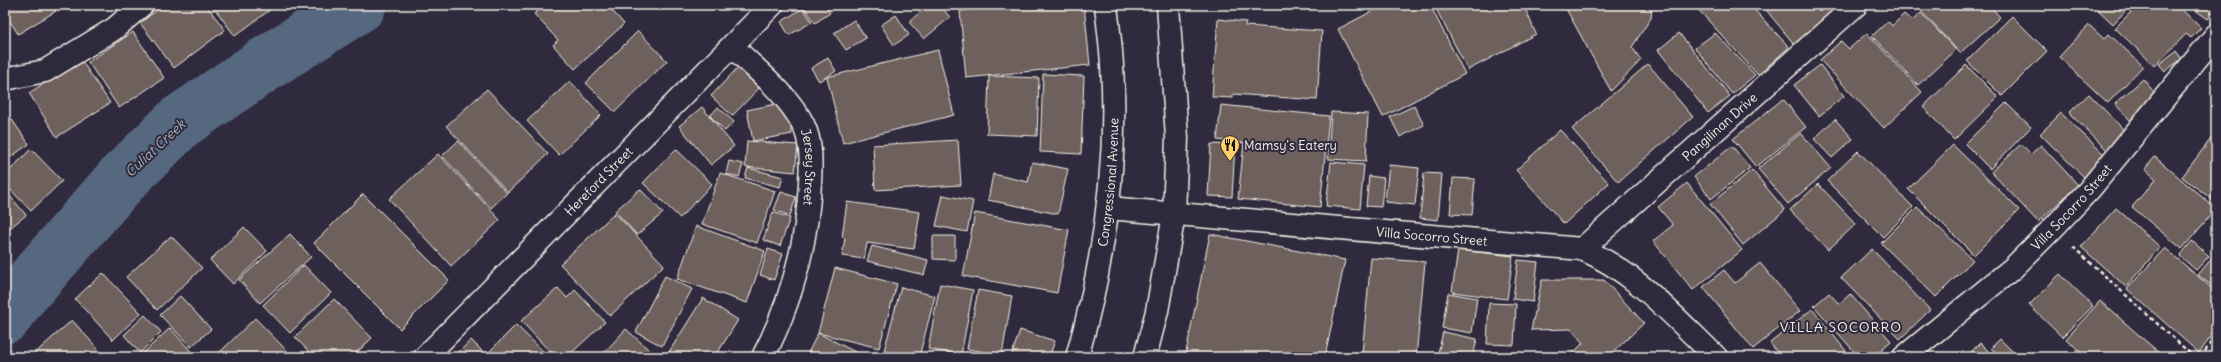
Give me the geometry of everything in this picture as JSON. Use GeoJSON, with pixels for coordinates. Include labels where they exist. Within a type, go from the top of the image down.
{"type":"FeatureCollection","features":[{"type":"Feature","properties":{"kind":"street"},"geometry":{"type":"LineString","coordinates":[[5,79],[45,71],[114,29],[142,5]]}},
{"type":"Feature","properties":{"kind":"street","name":"Hereford Street"},"geometry":{"type":"LineString","coordinates":[[424,357],[772,5]]}},
{"type":"Feature","properties":{"kind":"street","name":"Congressional Avenue"},"geometry":{"type":"LineString","coordinates":[[1077,357],[1092,305],[1108,208],[1112,144],[1112,66],[1106,5]]}},
{"type":"Feature","properties":{"kind":"street"},"geometry":{"type":"LineString","coordinates":[[1145,357],[1157,311],[1174,214],[1177,138],[1168,5]]}},
{"type":"Feature","properties":{"kind":"street","name":"Pangilinan Drive"},"geometry":{"type":"LineString","coordinates":[[1582,249],[1856,5]]}},
{"type":"Feature","properties":{"kind":"street","name":"Villa Socorro Street"},"geometry":{"type":"LineString","coordinates":[[1904,357],[2013,268],[2053,228],[2089,190],[2216,35]]}},
{"type":"Feature","properties":{"kind":"street","name":"Jersey Street"},"geometry":{"type":"LineString","coordinates":[[732,46],[788,100],[803,125],[812,156],[808,217],[795,279],[773,337],[763,357]]}},
{"type":"Feature","properties":{"kind":"street","name":"Villa Socorro Street"},"geometry":{"type":"LineString","coordinates":[[1108,208],[1582,249],[1604,259],[1632,278],[1716,357]]}},
{"type":"Feature","properties":{"kind":"path"},"geometry":{"type":"LineString","coordinates":[[2053,228],[2194,357]]}},
{"type":"Feature","properties":{"kind":"path"},"geometry":{"type":"LineString","coordinates":[[2201,357],[2216,335]]}},
{"type":"Feature","properties":{"kind":"building"},"geometry":{"type":"Polygon","coordinates":[[[5,5],[52,5],[56,11],[18,34],[5,13],[5,5]]]}},
{"type":"Feature","properties":{"kind":"building"},"geometry":{"type":"Polygon","coordinates":[[[164,5],[206,5],[225,30],[174,68],[140,23],[164,5]]]}},
{"type":"Feature","properties":{"kind":"building"},"geometry":{"type":"Polygon","coordinates":[[[212,5],[268,5],[271,9],[235,36],[212,5]]]}},
{"type":"Feature","properties":{"kind":"building"},"geometry":{"type":"Polygon","coordinates":[[[544,5],[590,5],[593,8],[596,5],[607,5],[624,24],[575,69],[553,45],[558,40],[534,14],[544,5]]]}},
{"type":"Feature","properties":{"kind":"building"},"geometry":{"type":"Polygon","coordinates":[[[803,5],[825,5],[830,13],[815,23],[803,5]]]}},
{"type":"Feature","properties":{"kind":"building"},"geometry":{"type":"Polygon","coordinates":[[[928,5],[939,5],[950,17],[924,39],[909,22],[928,5]]]}},
{"type":"Feature","properties":{"kind":"building"},"geometry":{"type":"Polygon","coordinates":[[[1021,5],[1084,5],[1090,65],[966,78],[960,11],[1021,5]]]}},
{"type":"Feature","properties":{"kind":"building"},"geometry":{"type":"Polygon","coordinates":[[[1384,5],[1430,5],[1465,74],[1383,117],[1338,29],[1384,5]]]}},
{"type":"Feature","properties":{"kind":"building"},"geometry":{"type":"Polygon","coordinates":[[[1434,5],[1530,5],[1525,8],[1536,34],[1468,70],[1434,5]]]}},
{"type":"Feature","properties":{"kind":"building"},"geometry":{"type":"Polygon","coordinates":[[[1564,5],[1652,5],[1651,18],[1632,47],[1641,60],[1611,91],[1564,5]]]}},
{"type":"Feature","properties":{"kind":"building"},"geometry":{"type":"Polygon","coordinates":[[[1750,5],[1789,47],[1758,75],[1695,6],[1750,5]]]}},
{"type":"Feature","properties":{"kind":"building"},"geometry":{"type":"Polygon","coordinates":[[[1762,5],[1838,5],[1839,6],[1794,44],[1762,5]]]}},
{"type":"Feature","properties":{"kind":"building"},"geometry":{"type":"Polygon","coordinates":[[[1927,5],[1989,5],[2000,17],[1960,53],[1921,11],[1927,5]]]}},
{"type":"Feature","properties":{"kind":"building"},"geometry":{"type":"Polygon","coordinates":[[[2093,5],[2131,5],[2113,24],[2093,5]]]}},
{"type":"Feature","properties":{"kind":"building"},"geometry":{"type":"Polygon","coordinates":[[[2138,5],[2177,5],[2201,28],[2191,38],[2186,34],[2155,66],[2115,28],[2138,5]]]}},
{"type":"Feature","properties":{"kind":"building"},"geometry":{"type":"Polygon","coordinates":[[[2188,5],[2216,5],[2216,7],[2208,19],[2188,5]]]}},
{"type":"Feature","properties":{"kind":"building"},"geometry":{"type":"Polygon","coordinates":[[[803,8],[812,22],[789,35],[781,22],[803,8]]]}},
{"type":"Feature","properties":{"kind":"building"},"geometry":{"type":"Polygon","coordinates":[[[1921,13],[1956,50],[1918,85],[1872,36],[1888,21],[1892,26],[1904,14],[1912,21],[1921,13]]]}},
{"type":"Feature","properties":{"kind":"building"},"geometry":{"type":"Polygon","coordinates":[[[896,15],[909,35],[894,45],[881,25],[896,15]]]}},
{"type":"Feature","properties":{"kind":"building"},"geometry":{"type":"Polygon","coordinates":[[[2012,16],[2047,51],[2002,96],[1967,61],[2012,16]]]}},
{"type":"Feature","properties":{"kind":"building"},"geometry":{"type":"Polygon","coordinates":[[[1218,19],[1246,22],[1245,26],[1322,31],[1317,100],[1233,94],[1233,98],[1212,97],[1218,19]]]}},
{"type":"Feature","properties":{"kind":"building"},"geometry":{"type":"Polygon","coordinates":[[[854,20],[866,38],[846,50],[834,33],[854,20]]]}},
{"type":"Feature","properties":{"kind":"building"},"geometry":{"type":"Polygon","coordinates":[[[2089,25],[2104,39],[2109,34],[2143,66],[2108,103],[2059,57],[2089,25]]]}},
{"type":"Feature","properties":{"kind":"building"},"geometry":{"type":"Polygon","coordinates":[[[638,31],[667,61],[615,112],[586,83],[638,31]]]}},
{"type":"Feature","properties":{"kind":"building"},"geometry":{"type":"Polygon","coordinates":[[[133,32],[164,78],[119,108],[88,62],[133,32]]]}},
{"type":"Feature","properties":{"kind":"building"},"geometry":{"type":"Polygon","coordinates":[[[1679,33],[1730,96],[1708,113],[1658,50],[1679,33]]]}},
{"type":"Feature","properties":{"kind":"building"},"geometry":{"type":"Polygon","coordinates":[[[1715,33],[1755,75],[1732,94],[1695,48],[1715,33]]]}},
{"type":"Feature","properties":{"kind":"building"},"geometry":{"type":"Polygon","coordinates":[[[1867,33],[1922,92],[1884,128],[1820,60],[1841,41],[1849,49],[1867,33]]]}},
{"type":"Feature","properties":{"kind":"building"},"geometry":{"type":"Polygon","coordinates":[[[938,50],[954,115],[843,143],[827,77],[938,50]]]}},
{"type":"Feature","properties":{"kind":"building"},"geometry":{"type":"Polygon","coordinates":[[[2176,51],[2182,59],[2165,71],[2159,64],[2176,51]]]}},
{"type":"Feature","properties":{"kind":"building"},"geometry":{"type":"Polygon","coordinates":[[[828,58],[836,71],[819,81],[811,68],[828,58]]]}},
{"type":"Feature","properties":{"kind":"building"},"geometry":{"type":"Polygon","coordinates":[[[81,60],[110,103],[57,137],[29,93],[81,60]]]}},
{"type":"Feature","properties":{"kind":"building"},"geometry":{"type":"Polygon","coordinates":[[[742,63],[764,83],[732,116],[711,96],[742,63]]]}},
{"type":"Feature","properties":{"kind":"building"},"geometry":{"type":"Polygon","coordinates":[[[1648,64],[1693,117],[1618,182],[1572,129],[1648,64]]]}},
{"type":"Feature","properties":{"kind":"building"},"geometry":{"type":"Polygon","coordinates":[[[1820,65],[1844,96],[1819,116],[1794,85],[1820,65]]]}},
{"type":"Feature","properties":{"kind":"building"},"geometry":{"type":"Polygon","coordinates":[[[1966,65],[1998,97],[1954,140],[1923,107],[1966,65]]]}},
{"type":"Feature","properties":{"kind":"building"},"geometry":{"type":"Polygon","coordinates":[[[1043,74],[1084,76],[1081,154],[1040,152],[1043,74]]]}},
{"type":"Feature","properties":{"kind":"building"},"geometry":{"type":"Polygon","coordinates":[[[989,76],[1039,78],[1037,136],[987,134],[989,76]]]}},
{"type":"Feature","properties":{"kind":"building"},"geometry":{"type":"Polygon","coordinates":[[[2143,79],[2159,98],[2131,121],[2115,104],[2143,79]]]}},
{"type":"Feature","properties":{"kind":"building"},"geometry":{"type":"Polygon","coordinates":[[[570,81],[601,115],[559,155],[527,121],[570,81]]]}},
{"type":"Feature","properties":{"kind":"building"},"geometry":{"type":"Polygon","coordinates":[[[487,89],[548,154],[508,192],[446,126],[487,89]]]}},
{"type":"Feature","properties":{"kind":"building"},"geometry":{"type":"Polygon","coordinates":[[[2089,94],[2127,133],[2109,152],[2069,113],[2089,94]]]}},
{"type":"Feature","properties":{"kind":"building"},"geometry":{"type":"Polygon","coordinates":[[[1783,99],[1806,127],[1756,167],[1733,139],[1783,99]]]}},
{"type":"Feature","properties":{"kind":"building"},"geometry":{"type":"Polygon","coordinates":[[[786,102],[792,134],[753,141],[747,110],[786,102]]]}},
{"type":"Feature","properties":{"kind":"building"},"geometry":{"type":"Polygon","coordinates":[[[2006,103],[2031,127],[1990,169],[1965,144],[2006,103]]]}},
{"type":"Feature","properties":{"kind":"building"},"geometry":{"type":"Polygon","coordinates":[[[1221,105],[1329,116],[1320,207],[1238,199],[1244,143],[1217,140],[1221,105]]]}},
{"type":"Feature","properties":{"kind":"building"},"geometry":{"type":"Polygon","coordinates":[[[1414,106],[1424,125],[1400,137],[1390,117],[1414,106]]]}},
{"type":"Feature","properties":{"kind":"building"},"geometry":{"type":"Polygon","coordinates":[[[702,107],[734,146],[711,165],[679,126],[702,107]]]}},
{"type":"Feature","properties":{"kind":"building"},"geometry":{"type":"Polygon","coordinates":[[[718,107],[734,122],[725,131],[710,116],[718,107]]]}},
{"type":"Feature","properties":{"kind":"building"},"geometry":{"type":"Polygon","coordinates":[[[5,110],[29,144],[5,161],[5,110]]]}},
{"type":"Feature","properties":{"kind":"building"},"geometry":{"type":"Polygon","coordinates":[[[1331,112],[1368,114],[1366,161],[1328,159],[1331,112]]]}},
{"type":"Feature","properties":{"kind":"building"},"geometry":{"type":"Polygon","coordinates":[[[2061,113],[2108,158],[2086,179],[2040,134],[2061,113]]]}},
{"type":"Feature","properties":{"kind":"building"},"geometry":{"type":"Polygon","coordinates":[[[1835,119],[1853,139],[1832,158],[1814,139],[1835,119]]]}},
{"type":"Feature","properties":{"kind":"building"},"geometry":{"type":"Polygon","coordinates":[[[1560,130],[1609,183],[1564,224],[1516,170],[1560,130]]]}},
{"type":"Feature","properties":{"kind":"building"},"geometry":{"type":"Polygon","coordinates":[[[2216,132],[2216,202],[2182,177],[2216,132]]]}},
{"type":"Feature","properties":{"kind":"building"},"geometry":{"type":"Polygon","coordinates":[[[1801,133],[1831,168],[1788,204],[1758,169],[1801,133]]]}},
{"type":"Feature","properties":{"kind":"building"},"geometry":{"type":"Polygon","coordinates":[[[958,140],[961,185],[875,190],[873,145],[958,140]]]}},
{"type":"Feature","properties":{"kind":"building"},"geometry":{"type":"Polygon","coordinates":[[[458,141],[507,193],[491,208],[442,156],[458,141]]]}},
{"type":"Feature","properties":{"kind":"building"},"geometry":{"type":"Polygon","coordinates":[[[747,141],[798,145],[795,172],[745,167],[747,141]]]}},
{"type":"Feature","properties":{"kind":"building"},"geometry":{"type":"Polygon","coordinates":[[[1211,144],[1235,145],[1232,197],[1208,196],[1211,144]]]}},
{"type":"Feature","properties":{"kind":"building"},"geometry":{"type":"Polygon","coordinates":[[[2021,144],[2031,154],[2041,145],[2078,185],[2038,222],[1991,172],[2021,144]]]}},
{"type":"Feature","properties":{"kind":"building"},"geometry":{"type":"Polygon","coordinates":[[[1953,145],[2019,210],[1974,255],[1908,189],[1953,145]]]}},
{"type":"Feature","properties":{"kind":"building"},"geometry":{"type":"Polygon","coordinates":[[[1732,146],[1750,168],[1711,199],[1694,177],[1732,146]]]}},
{"type":"Feature","properties":{"kind":"building"},"geometry":{"type":"Polygon","coordinates":[[[31,149],[62,181],[31,211],[5,184],[5,175],[31,149]]]}},
{"type":"Feature","properties":{"kind":"building"},"geometry":{"type":"Polygon","coordinates":[[[676,149],[712,184],[680,218],[643,183],[676,149]]]}},
{"type":"Feature","properties":{"kind":"building"},"geometry":{"type":"Polygon","coordinates":[[[1858,151],[1913,207],[1883,237],[1827,181],[1858,151]]]}},
{"type":"Feature","properties":{"kind":"building"},"geometry":{"type":"Polygon","coordinates":[[[438,154],[500,220],[451,266],[389,199],[438,154]]]}},
{"type":"Feature","properties":{"kind":"building"},"geometry":{"type":"Polygon","coordinates":[[[2155,157],[2216,209],[2182,249],[2132,207],[2156,179],[2145,169],[2155,157]]]}},
{"type":"Feature","properties":{"kind":"building"},"geometry":{"type":"Polygon","coordinates":[[[729,161],[743,164],[739,177],[726,174],[729,161]]]}},
{"type":"Feature","properties":{"kind":"building"},"geometry":{"type":"Polygon","coordinates":[[[1032,162],[1068,169],[1058,214],[988,200],[993,174],[1028,182],[1032,162]]]}},
{"type":"Feature","properties":{"kind":"building"},"geometry":{"type":"Polygon","coordinates":[[[1331,162],[1364,165],[1360,209],[1326,206],[1331,162]]]}},
{"type":"Feature","properties":{"kind":"building"},"geometry":{"type":"Polygon","coordinates":[[[1389,165],[1419,168],[1415,205],[1385,202],[1389,165]]]}},
{"type":"Feature","properties":{"kind":"building"},"geometry":{"type":"Polygon","coordinates":[[[748,168],[783,177],[780,187],[745,178],[748,168]]]}},
{"type":"Feature","properties":{"kind":"building"},"geometry":{"type":"Polygon","coordinates":[[[1752,170],[1785,210],[1743,245],[1710,204],[1752,170]]]}},
{"type":"Feature","properties":{"kind":"building"},"geometry":{"type":"Polygon","coordinates":[[[720,173],[775,191],[757,243],[702,224],[720,173]]]}},
{"type":"Feature","properties":{"kind":"building"},"geometry":{"type":"Polygon","coordinates":[[[1424,173],[1442,174],[1438,220],[1420,218],[1424,173]]]}},
{"type":"Feature","properties":{"kind":"building"},"geometry":{"type":"Polygon","coordinates":[[[1369,176],[1384,178],[1381,207],[1366,206],[1369,176]]]}},
{"type":"Feature","properties":{"kind":"building"},"geometry":{"type":"Polygon","coordinates":[[[1453,178],[1475,179],[1472,215],[1450,214],[1453,178]]]}},
{"type":"Feature","properties":{"kind":"building"},"geometry":{"type":"Polygon","coordinates":[[[1687,183],[1742,250],[1693,290],[1653,241],[1673,225],[1658,207],[1687,183]]]}},
{"type":"Feature","properties":{"kind":"building"},"geometry":{"type":"Polygon","coordinates":[[[1818,184],[1856,224],[1828,250],[1790,210],[1818,184]]]}},
{"type":"Feature","properties":{"kind":"building"},"geometry":{"type":"Polygon","coordinates":[[[640,189],[663,213],[637,235],[615,211],[640,189]]]}},
{"type":"Feature","properties":{"kind":"building"},"geometry":{"type":"Polygon","coordinates":[[[5,190],[26,215],[5,232],[5,190]]]}},
{"type":"Feature","properties":{"kind":"building"},"geometry":{"type":"Polygon","coordinates":[[[781,192],[796,197],[790,216],[774,210],[781,192]]]}},
{"type":"Feature","properties":{"kind":"building"},"geometry":{"type":"Polygon","coordinates":[[[363,194],[449,280],[400,329],[314,243],[363,194]]]}},
{"type":"Feature","properties":{"kind":"building"},"geometry":{"type":"Polygon","coordinates":[[[943,195],[973,201],[967,232],[936,226],[943,195]]]}},
{"type":"Feature","properties":{"kind":"building"},"geometry":{"type":"Polygon","coordinates":[[[847,202],[920,212],[914,249],[867,243],[864,259],[842,256],[845,238],[842,237],[847,202]]]}},
{"type":"Feature","properties":{"kind":"building"},"geometry":{"type":"Polygon","coordinates":[[[1917,207],[1973,260],[1936,297],[1881,243],[1917,207]]]}},
{"type":"Feature","properties":{"kind":"building"},"geometry":{"type":"Polygon","coordinates":[[[2116,208],[2160,247],[2126,287],[2081,247],[2116,208]]]}},
{"type":"Feature","properties":{"kind":"building"},"geometry":{"type":"Polygon","coordinates":[[[773,212],[790,218],[780,246],[763,240],[773,212]]]}},
{"type":"Feature","properties":{"kind":"building"},"geometry":{"type":"Polygon","coordinates":[[[615,213],[664,265],[610,316],[560,264],[615,213]]]}},
{"type":"Feature","properties":{"kind":"building"},"geometry":{"type":"Polygon","coordinates":[[[975,213],[1069,230],[1057,293],[963,276],[975,213]]]}},
{"type":"Feature","properties":{"kind":"building"},"geometry":{"type":"Polygon","coordinates":[[[696,226],[765,251],[747,303],[677,279],[696,226]]]}},
{"type":"Feature","properties":{"kind":"building"},"geometry":{"type":"Polygon","coordinates":[[[244,227],[267,251],[233,284],[210,260],[244,227]]]}},
{"type":"Feature","properties":{"kind":"building"},"geometry":{"type":"Polygon","coordinates":[[[290,234],[311,257],[260,303],[239,280],[290,234]]]}},
{"type":"Feature","properties":{"kind":"building"},"geometry":{"type":"Polygon","coordinates":[[[1210,234],[1345,260],[1325,357],[1185,357],[1210,234]]]}},
{"type":"Feature","properties":{"kind":"building"},"geometry":{"type":"Polygon","coordinates":[[[171,236],[202,268],[157,310],[126,277],[171,236]]]}},
{"type":"Feature","properties":{"kind":"building"},"geometry":{"type":"Polygon","coordinates":[[[933,236],[955,236],[955,260],[933,259],[933,236]]]}},
{"type":"Feature","properties":{"kind":"building"},"geometry":{"type":"Polygon","coordinates":[[[2192,241],[2209,256],[2196,270],[2180,256],[2192,241]]]}},
{"type":"Feature","properties":{"kind":"building"},"geometry":{"type":"Polygon","coordinates":[[[872,246],[928,260],[924,275],[867,261],[872,246]]]}},
{"type":"Feature","properties":{"kind":"building"},"geometry":{"type":"Polygon","coordinates":[[[2165,248],[2216,292],[2216,330],[2199,353],[2127,289],[2165,248]]]}},
{"type":"Feature","properties":{"kind":"building"},"geometry":{"type":"Polygon","coordinates":[[[768,249],[783,254],[774,280],[760,275],[768,249]]]}},
{"type":"Feature","properties":{"kind":"building"},"geometry":{"type":"Polygon","coordinates":[[[1872,249],[1930,310],[1900,339],[1841,278],[1872,249]]]}},
{"type":"Feature","properties":{"kind":"building"},"geometry":{"type":"Polygon","coordinates":[[[1458,250],[1513,256],[1507,299],[1452,292],[1458,250]]]}},
{"type":"Feature","properties":{"kind":"building"},"geometry":{"type":"Polygon","coordinates":[[[2216,253],[2216,289],[2198,275],[2216,253]]]}},
{"type":"Feature","properties":{"kind":"building"},"geometry":{"type":"Polygon","coordinates":[[[1371,258],[1425,262],[1416,357],[1362,354],[1371,258]]]}},
{"type":"Feature","properties":{"kind":"building"},"geometry":{"type":"Polygon","coordinates":[[[1518,260],[1538,262],[1533,302],[1513,299],[1518,260]]]}},
{"type":"Feature","properties":{"kind":"building"},"geometry":{"type":"Polygon","coordinates":[[[1760,263],[1800,311],[1753,349],[1703,287],[1724,270],[1735,283],[1760,263]]]}},
{"type":"Feature","properties":{"kind":"building"},"geometry":{"type":"Polygon","coordinates":[[[304,265],[331,293],[290,333],[263,305],[304,265]]]}},
{"type":"Feature","properties":{"kind":"building"},"geometry":{"type":"Polygon","coordinates":[[[835,268],[897,284],[879,348],[818,333],[835,268]]]}},
{"type":"Feature","properties":{"kind":"building"},"geometry":{"type":"Polygon","coordinates":[[[103,273],[141,313],[113,340],[75,299],[103,273]]]}},
{"type":"Feature","properties":{"kind":"building"},"geometry":{"type":"Polygon","coordinates":[[[2060,274],[2093,306],[2062,337],[2029,305],[2060,274]]]}},
{"type":"Feature","properties":{"kind":"building"},"geometry":{"type":"Polygon","coordinates":[[[665,276],[692,289],[662,346],[636,332],[665,276]]]}},
{"type":"Feature","properties":{"kind":"building"},"geometry":{"type":"Polygon","coordinates":[[[1542,280],[1604,280],[1644,323],[1608,357],[1577,357],[1573,353],[1583,343],[1571,329],[1531,330],[1542,280]]]}},
{"type":"Feature","properties":{"kind":"building"},"geometry":{"type":"Polygon","coordinates":[[[940,284],[973,290],[961,355],[928,349],[940,284]]]}},
{"type":"Feature","properties":{"kind":"building"},"geometry":{"type":"Polygon","coordinates":[[[901,287],[935,296],[919,357],[909,357],[884,351],[901,287]]]}},
{"type":"Feature","properties":{"kind":"building"},"geometry":{"type":"Polygon","coordinates":[[[558,288],[567,298],[575,290],[605,322],[567,357],[555,357],[521,321],[558,288]]]}},
{"type":"Feature","properties":{"kind":"building"},"geometry":{"type":"Polygon","coordinates":[[[978,290],[1012,296],[1002,355],[967,349],[978,290]]]}},
{"type":"Feature","properties":{"kind":"building"},"geometry":{"type":"Polygon","coordinates":[[[1448,293],[1477,298],[1472,333],[1442,328],[1448,293]]]}},
{"type":"Feature","properties":{"kind":"building"},"geometry":{"type":"Polygon","coordinates":[[[1829,293],[1839,304],[1850,294],[1891,341],[1873,357],[1859,357],[1814,306],[1829,293]]]}},
{"type":"Feature","properties":{"kind":"building"},"geometry":{"type":"Polygon","coordinates":[[[180,296],[211,329],[191,347],[160,315],[180,296]]]}},
{"type":"Feature","properties":{"kind":"building"},"geometry":{"type":"Polygon","coordinates":[[[703,298],[738,320],[715,357],[677,357],[669,352],[703,298]]]}},
{"type":"Feature","properties":{"kind":"building"},"geometry":{"type":"Polygon","coordinates":[[[334,299],[372,338],[352,357],[314,357],[295,337],[334,299]]]}},
{"type":"Feature","properties":{"kind":"building"},"geometry":{"type":"Polygon","coordinates":[[[2100,301],[2164,357],[2087,357],[2066,339],[2100,301]]]}},
{"type":"Feature","properties":{"kind":"building"},"geometry":{"type":"Polygon","coordinates":[[[1489,303],[1516,304],[1514,345],[1487,344],[1489,303]]]}},
{"type":"Feature","properties":{"kind":"building"},"geometry":{"type":"Polygon","coordinates":[[[1812,309],[1851,357],[1781,357],[1770,343],[1812,309]]]}},
{"type":"Feature","properties":{"kind":"building"},"geometry":{"type":"Polygon","coordinates":[[[145,315],[161,332],[140,353],[124,335],[145,315]]]}},
{"type":"Feature","properties":{"kind":"building"},"geometry":{"type":"Polygon","coordinates":[[[255,318],[293,357],[215,357],[255,318]]]}},
{"type":"Feature","properties":{"kind":"building"},"geometry":{"type":"Polygon","coordinates":[[[72,320],[105,357],[34,357],[33,355],[72,320]]]}},
{"type":"Feature","properties":{"kind":"building"},"geometry":{"type":"Polygon","coordinates":[[[516,325],[549,357],[454,357],[471,340],[486,355],[516,325]]]}},
{"type":"Feature","properties":{"kind":"building"},"geometry":{"type":"Polygon","coordinates":[[[170,328],[196,357],[139,357],[170,328]]]}},
{"type":"Feature","properties":{"kind":"building"},"geometry":{"type":"Polygon","coordinates":[[[626,329],[657,357],[600,357],[626,329]]]}},
{"type":"Feature","properties":{"kind":"building"},"geometry":{"type":"Polygon","coordinates":[[[1020,330],[1055,341],[1049,357],[1011,357],[1020,330]]]}},
{"type":"Feature","properties":{"kind":"building"},"geometry":{"type":"Polygon","coordinates":[[[1443,332],[1477,339],[1473,357],[1437,357],[1443,332]]]}},
{"type":"Feature","properties":{"kind":"building"},"geometry":{"type":"Polygon","coordinates":[[[818,333],[865,357],[806,357],[818,333]]]}},
{"type":"Feature","properties":{"kind":"building"},"geometry":{"type":"Polygon","coordinates":[[[2000,339],[2018,357],[2000,357],[1991,348],[2000,339]]]}},
{"type":"Feature","properties":{"kind":"building"},"geometry":{"type":"Polygon","coordinates":[[[1980,343],[1994,357],[1966,357],[1980,343]]]}},
{"type":"Feature","properties":{"kind":"waterway","name":"Culiat Creek"},"geometry":{"type":"LineString","coordinates":[[5,316],[18,298],[122,179],[180,122],[264,65],[359,5]]}},
{"type":"Feature","properties":{"kind":"place","name":"Mamsy's Eatery"},"geometry":{"type":"Point","coordinates":[1230,162]}},
{"type":"Feature","properties":{"kind":"district","name":"VILLA SOCORRO"},"geometry":{"type":"Point","coordinates":[1841,327]}}]}
